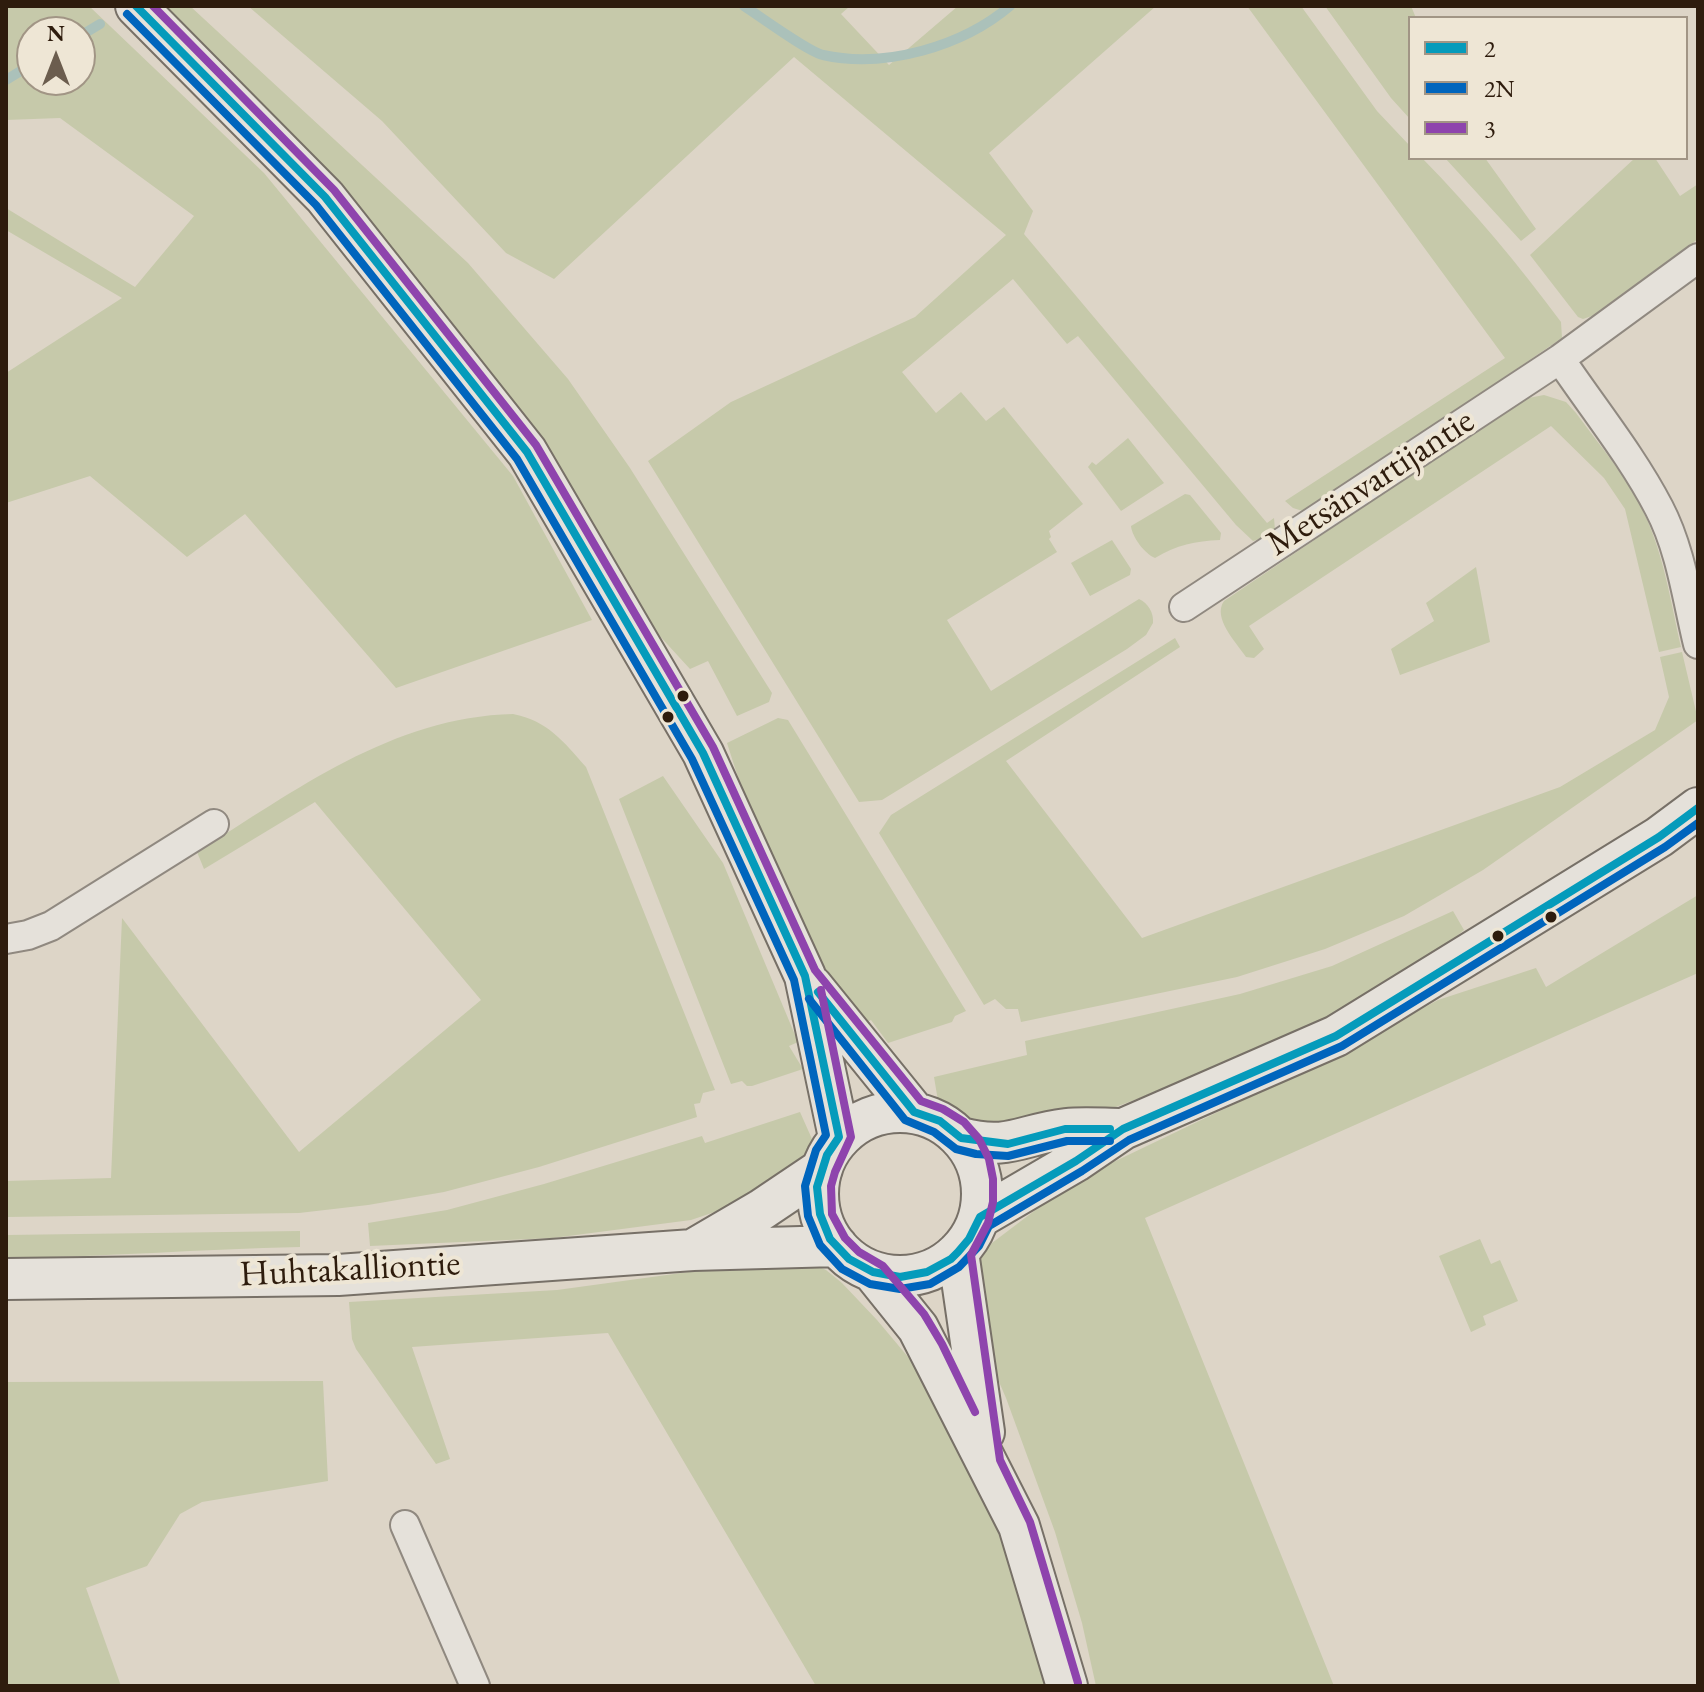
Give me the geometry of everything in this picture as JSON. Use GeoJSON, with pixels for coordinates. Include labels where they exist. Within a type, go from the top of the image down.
{"type":"FeatureCollection","features":[{"type":"Feature","properties":{"kind":"street"},"geometry":{"type":"LineString","coordinates":[[136,6],[325,197],[527,452],[703,753],[805,976],[914,1112]]}},
{"type":"Feature","properties":{"kind":"street","name":"Metsänvartijantie"},"geometry":{"type":"LineString","coordinates":[[1184,607],[1560,359],[1698,258]]}},
{"type":"Feature","properties":{"kind":"street"},"geometry":{"type":"LineString","coordinates":[[1560,359],[1660,510],[1676,551],[1698,644]]}},
{"type":"Feature","properties":{"kind":"street"},"geometry":{"type":"LineString","coordinates":[[980,1217],[1076,1161],[1123,1129],[1336,1036],[1659,837],[1698,808]]}},
{"type":"Feature","properties":{"kind":"street"},"geometry":{"type":"LineString","coordinates":[[6,939],[51,926],[214,824]]}},
{"type":"Feature","properties":{"kind":"street"},"geometry":{"type":"LineString","coordinates":[[693,1250],[761,1210],[830,1153],[861,1121],[887,1112],[914,1112],[940,1121],[961,1138],[976,1161],[983,1187],[980,1217],[969,1239],[951,1259],[927,1272],[900,1277],[873,1272],[849,1259],[830,1239],[820,1214],[817,1187],[830,1153],[805,976]]}},
{"type":"Feature","properties":{"kind":"street"},"geometry":{"type":"LineString","coordinates":[[961,1138],[1008,1144],[1065,1129],[1123,1129]]}},
{"type":"Feature","properties":{"kind":"street","name":"Huhtakalliontie"},"geometry":{"type":"LineString","coordinates":[[6,1279],[338,1275],[693,1250],[837,1246]]}},
{"type":"Feature","properties":{"kind":"street"},"geometry":{"type":"LineString","coordinates":[[958,1252],[988,1464]]}},
{"type":"Feature","properties":{"kind":"street"},"geometry":{"type":"LineString","coordinates":[[873,1272],[918,1328],[1019,1526],[1067,1686]]}},
{"type":"Feature","properties":{"kind":"street"},"geometry":{"type":"LineString","coordinates":[[405,1525],[475,1686]]}},
{"type":"Feature","properties":{"kind":"green space"},"geometry":{"type":"Polygon","coordinates":[[[6,6],[89,6],[264,173],[513,476],[592,620],[396,688],[245,514],[187,557],[90,476],[6,503],[6,373],[122,298],[6,230],[6,208],[135,287],[194,216],[60,118],[6,120],[6,6]]]}},
{"type":"Feature","properties":{"kind":"green space"},"geometry":{"type":"Polygon","coordinates":[[[160,6],[190,6],[468,263],[568,379],[630,468],[772,693],[769,702],[737,716],[708,661],[690,669],[634,608],[160,6]]]}},
{"type":"Feature","properties":{"kind":"green space"},"geometry":{"type":"Polygon","coordinates":[[[248,6],[850,6],[841,14],[889,65],[958,6],[1156,6],[989,153],[1033,211],[1024,234],[1267,523],[1274,518],[1275,530],[1253,541],[1236,525],[1078,336],[1067,344],[1013,279],[902,372],[936,413],[961,392],[986,421],[1004,407],[1083,504],[1049,531],[1049,539],[1057,552],[947,620],[991,691],[1139,599],[1150,609],[1153,623],[1146,635],[1127,649],[882,800],[859,802],[648,461],[731,402],[915,317],[1006,235],[794,57],[554,279],[506,253],[382,121],[248,6]]]}},
{"type":"Feature","properties":{"kind":"green space"},"geometry":{"type":"Polygon","coordinates":[[[1247,6],[1301,6],[1377,111],[1408,144],[1408,160],[1424,160],[1459,197],[1512,258],[1561,322],[1562,338],[1306,512],[1293,508],[1285,501],[1505,358],[1247,6]]]}},
{"type":"Feature","properties":{"kind":"green space"},"geometry":{"type":"Polygon","coordinates":[[[1325,6],[1411,6],[1415,16],[1408,16],[1408,117],[1325,6]]]}},
{"type":"Feature","properties":{"kind":"green space"},"geometry":{"type":"Polygon","coordinates":[[[1447,160],[1486,160],[1536,229],[1521,241],[1447,160]]]}},
{"type":"Feature","properties":{"kind":"green space"},"geometry":{"type":"Polygon","coordinates":[[[1633,160],[1656,160],[1680,196],[1698,184],[1698,239],[1592,316],[1578,317],[1530,255],[1633,160]]]}},
{"type":"Feature","properties":{"kind":"green space"},"geometry":{"type":"Polygon","coordinates":[[[1544,395],[1566,402],[1576,413],[1638,501],[1662,563],[1681,647],[1659,652],[1625,509],[1604,478],[1551,426],[1249,626],[1264,649],[1254,658],[1246,657],[1223,622],[1221,608],[1224,601],[1523,399],[1544,395]]]}},
{"type":"Feature","properties":{"kind":"green space"},"geometry":{"type":"Polygon","coordinates":[[[1128,438],[1164,483],[1121,511],[1088,467],[1092,462],[1096,465],[1128,438]]]}},
{"type":"Feature","properties":{"kind":"green space"},"geometry":{"type":"Polygon","coordinates":[[[1185,494],[1190,495],[1221,533],[1220,540],[1186,544],[1155,558],[1140,545],[1131,526],[1185,494]]]}},
{"type":"Feature","properties":{"kind":"green space"},"geometry":{"type":"Polygon","coordinates":[[[1112,540],[1131,569],[1130,575],[1090,596],[1071,563],[1112,540]]]}},
{"type":"Feature","properties":{"kind":"green space"},"geometry":{"type":"Polygon","coordinates":[[[1476,567],[1490,642],[1400,675],[1391,649],[1434,621],[1426,603],[1476,567]]]}},
{"type":"Feature","properties":{"kind":"green space"},"geometry":{"type":"Polygon","coordinates":[[[1175,638],[1180,647],[1006,761],[1142,938],[1560,787],[1655,730],[1669,697],[1660,657],[1682,652],[1698,720],[1483,870],[1404,916],[1325,949],[1237,977],[1021,1022],[1018,1009],[1006,1009],[995,999],[984,1005],[879,833],[891,815],[1175,638]]]}},
{"type":"Feature","properties":{"kind":"green space"},"geometry":{"type":"Polygon","coordinates":[[[513,714],[545,727],[586,767],[715,1090],[703,1093],[700,1103],[694,1104],[697,1117],[539,1167],[444,1192],[368,1205],[299,1213],[6,1217],[6,1181],[111,1178],[122,918],[299,1152],[481,1000],[315,802],[204,869],[197,852],[308,782],[386,743],[426,728],[469,718],[513,714]]]}},
{"type":"Feature","properties":{"kind":"green space"},"geometry":{"type":"Polygon","coordinates":[[[778,718],[788,720],[966,1011],[955,1016],[952,1022],[888,1043],[871,1020],[861,1025],[832,982],[761,849],[727,743],[778,718]]]}},
{"type":"Feature","properties":{"kind":"green space"},"geometry":{"type":"Polygon","coordinates":[[[663,776],[723,863],[798,1042],[789,1046],[803,1069],[752,1086],[742,1081],[731,1084],[619,799],[663,776]]]}},
{"type":"Feature","properties":{"kind":"green space"},"geometry":{"type":"Polygon","coordinates":[[[1698,895],[1698,973],[1145,1218],[1334,1686],[1096,1686],[1082,1623],[1055,1532],[1006,1398],[978,1333],[973,1272],[980,1257],[992,1243],[1050,1199],[1101,1168],[1343,1052],[1438,1000],[1536,968],[1546,987],[1698,895]]]}},
{"type":"Feature","properties":{"kind":"green space"},"geometry":{"type":"Polygon","coordinates":[[[1453,911],[1464,930],[1416,971],[1331,1017],[1224,1066],[1055,1130],[960,1134],[934,1110],[938,1101],[934,1077],[1027,1055],[1025,1041],[1240,994],[1332,966],[1453,911]]]}},
{"type":"Feature","properties":{"kind":"green space"},"geometry":{"type":"Polygon","coordinates":[[[800,1112],[816,1148],[822,1149],[820,1157],[777,1191],[691,1220],[553,1238],[370,1246],[368,1223],[447,1210],[702,1136],[705,1143],[800,1112]]]}},
{"type":"Feature","properties":{"kind":"green space"},"geometry":{"type":"Polygon","coordinates":[[[300,1231],[300,1247],[6,1258],[6,1235],[300,1231]]]}},
{"type":"Feature","properties":{"kind":"green space"},"geometry":{"type":"Polygon","coordinates":[[[1480,1239],[1491,1264],[1500,1260],[1518,1301],[1483,1316],[1486,1325],[1471,1332],[1439,1256],[1480,1239]]]}},
{"type":"Feature","properties":{"kind":"green space"},"geometry":{"type":"Polygon","coordinates":[[[769,1261],[810,1263],[826,1270],[877,1320],[919,1370],[1014,1542],[1056,1686],[816,1686],[608,1333],[412,1347],[450,1459],[436,1464],[352,1339],[349,1302],[557,1290],[769,1261]]]}},
{"type":"Feature","properties":{"kind":"green space"},"geometry":{"type":"Polygon","coordinates":[[[323,1381],[328,1481],[202,1502],[180,1514],[147,1566],[86,1588],[121,1686],[6,1686],[6,1382],[323,1381]]]}},
{"type":"Feature","properties":{"kind":"waterway"},"geometry":{"type":"LineString","coordinates":[[744,6],[816,52],[847,59],[897,56],[947,43],[991,20],[1010,6]]}},
{"type":"Feature","properties":{"kind":"waterway"},"geometry":{"type":"LineString","coordinates":[[96,26],[100,24]]}},
{"type":"Feature","properties":{"kind":"waterway"},"geometry":{"type":"LineString","coordinates":[[6,80],[16,74]]}},
{"type":"Feature","properties":{"kind":"transit line","name":"2"},"geometry":{"type":"LineString","coordinates":[[136,6],[325,197],[527,452],[703,753],[805,976],[839,1137],[827,1155],[817,1187],[820,1214],[830,1239],[849,1259],[873,1272],[900,1277],[927,1272],[951,1259],[969,1239],[980,1217],[1076,1161],[1123,1129],[1336,1036],[1659,837],[1698,808]]}},
{"type":"Feature","properties":{"kind":"transit line","name":"3"},"geometry":{"type":"LineString","coordinates":[[153,6],[334,190],[536,445],[713,747],[815,970],[921,1101],[943,1109],[964,1122],[979,1139],[989,1159],[993,1202],[988,1223],[971,1255],[1000,1460],[1030,1522],[1078,1683]]}},
{"type":"Feature","properties":{"kind":"transit line","name":"2N"},"geometry":{"type":"LineString","coordinates":[[127,14],[316,205],[517,459],[692,759],[794,980],[826,1135],[816,1150],[805,1186],[808,1216],[820,1245],[842,1269],[870,1284],[900,1289],[930,1284],[959,1267],[979,1246],[989,1226],[1129,1140],[1342,1046],[1665,847],[1698,823]]}},
{"type":"Feature","properties":{"kind":"transit line","name":"3"},"geometry":{"type":"LineString","coordinates":[[821,990],[851,1137],[831,1186],[832,1214],[845,1238],[859,1252],[883,1266],[924,1314],[975,1412]]}},
{"type":"Feature","properties":{"kind":"transit line","name":"2"},"geometry":{"type":"LineString","coordinates":[[818,992],[914,1112],[940,1121],[961,1138],[1008,1144],[1065,1129],[1110,1129]]}},
{"type":"Feature","properties":{"kind":"transit line","name":"2N"},"geometry":{"type":"LineString","coordinates":[[809,999],[905,1120],[934,1132],[956,1149],[1008,1156],[1067,1141],[1110,1141]]}}]}
